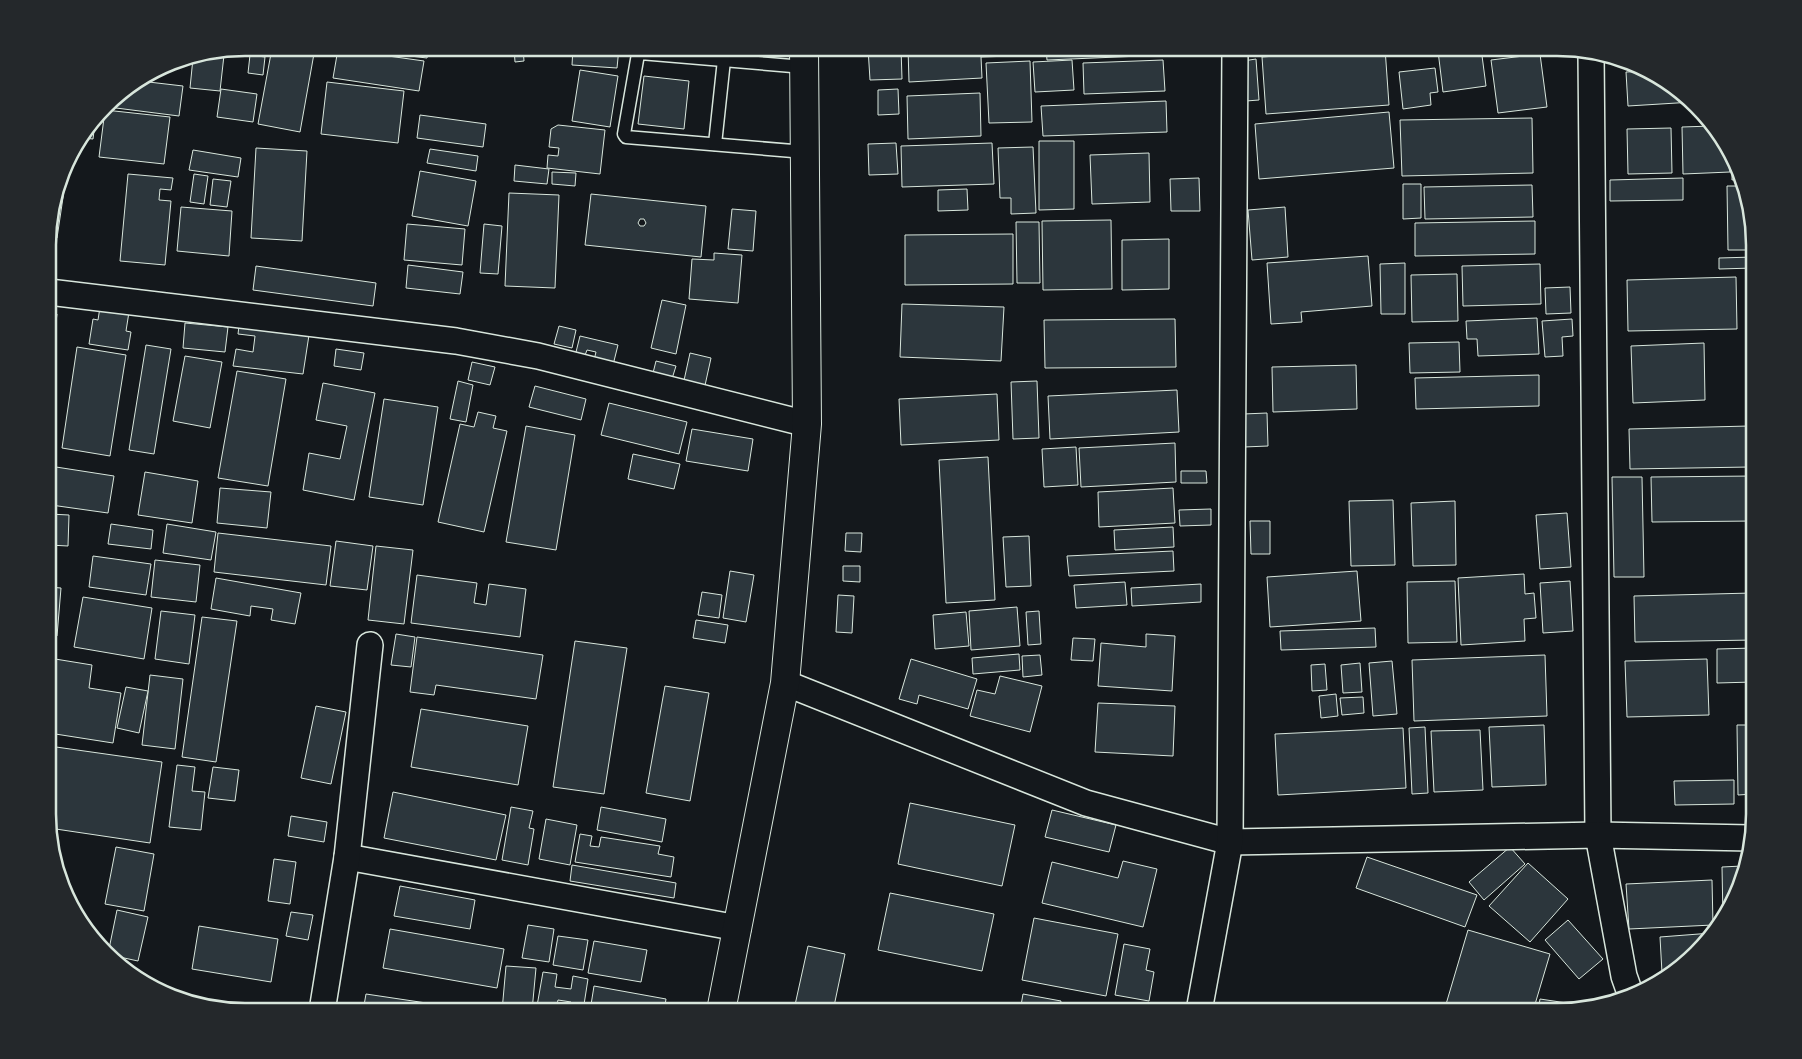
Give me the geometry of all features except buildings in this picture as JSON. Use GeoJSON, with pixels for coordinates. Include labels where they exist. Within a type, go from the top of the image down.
{"type":"FeatureCollection","features":[{"type":"Feature","properties":{"kind":"main road"},"geometry":{"type":"LineString","coordinates":[[724,1003],[785,683],[807,424],[804,57]]}},
{"type":"Feature","properties":{"kind":"street"},"geometry":{"type":"LineString","coordinates":[[1200,1003],[1230,842],[1235,56]]}},
{"type":"Feature","properties":{"kind":"street"},"geometry":{"type":"LineString","coordinates":[[1591,60],[1598,835],[1624,976],[1628,988]]}},
{"type":"Feature","properties":{"kind":"street"},"geometry":{"type":"LineString","coordinates":[[56,293],[456,341],[538,356],[807,424]]}},
{"type":"Feature","properties":{"kind":"street"},"geometry":{"type":"LineString","coordinates":[[323,1003],[347,857],[370,645]]}},
{"type":"Feature","properties":{"kind":"street"},"geometry":{"type":"LineString","coordinates":[[785,683],[1086,803],[1230,842],[1598,835],[1744,838]]}},
{"type":"Feature","properties":{"kind":"street"},"geometry":{"type":"LineString","coordinates":[[347,857],[738,928]]}},
{"type":"Feature","properties":{"kind":"lane"},"geometry":{"type":"LineString","coordinates":[[638,56],[624,134],[626,137],[805,152]]}},
{"type":"Feature","properties":{"kind":"lane"},"geometry":{"type":"LineString","coordinates":[[678,56],[724,60],[804,57]]}},
{"type":"Feature","properties":{"kind":"lane"},"geometry":{"type":"LineString","coordinates":[[715,144],[724,60]]}}]}
